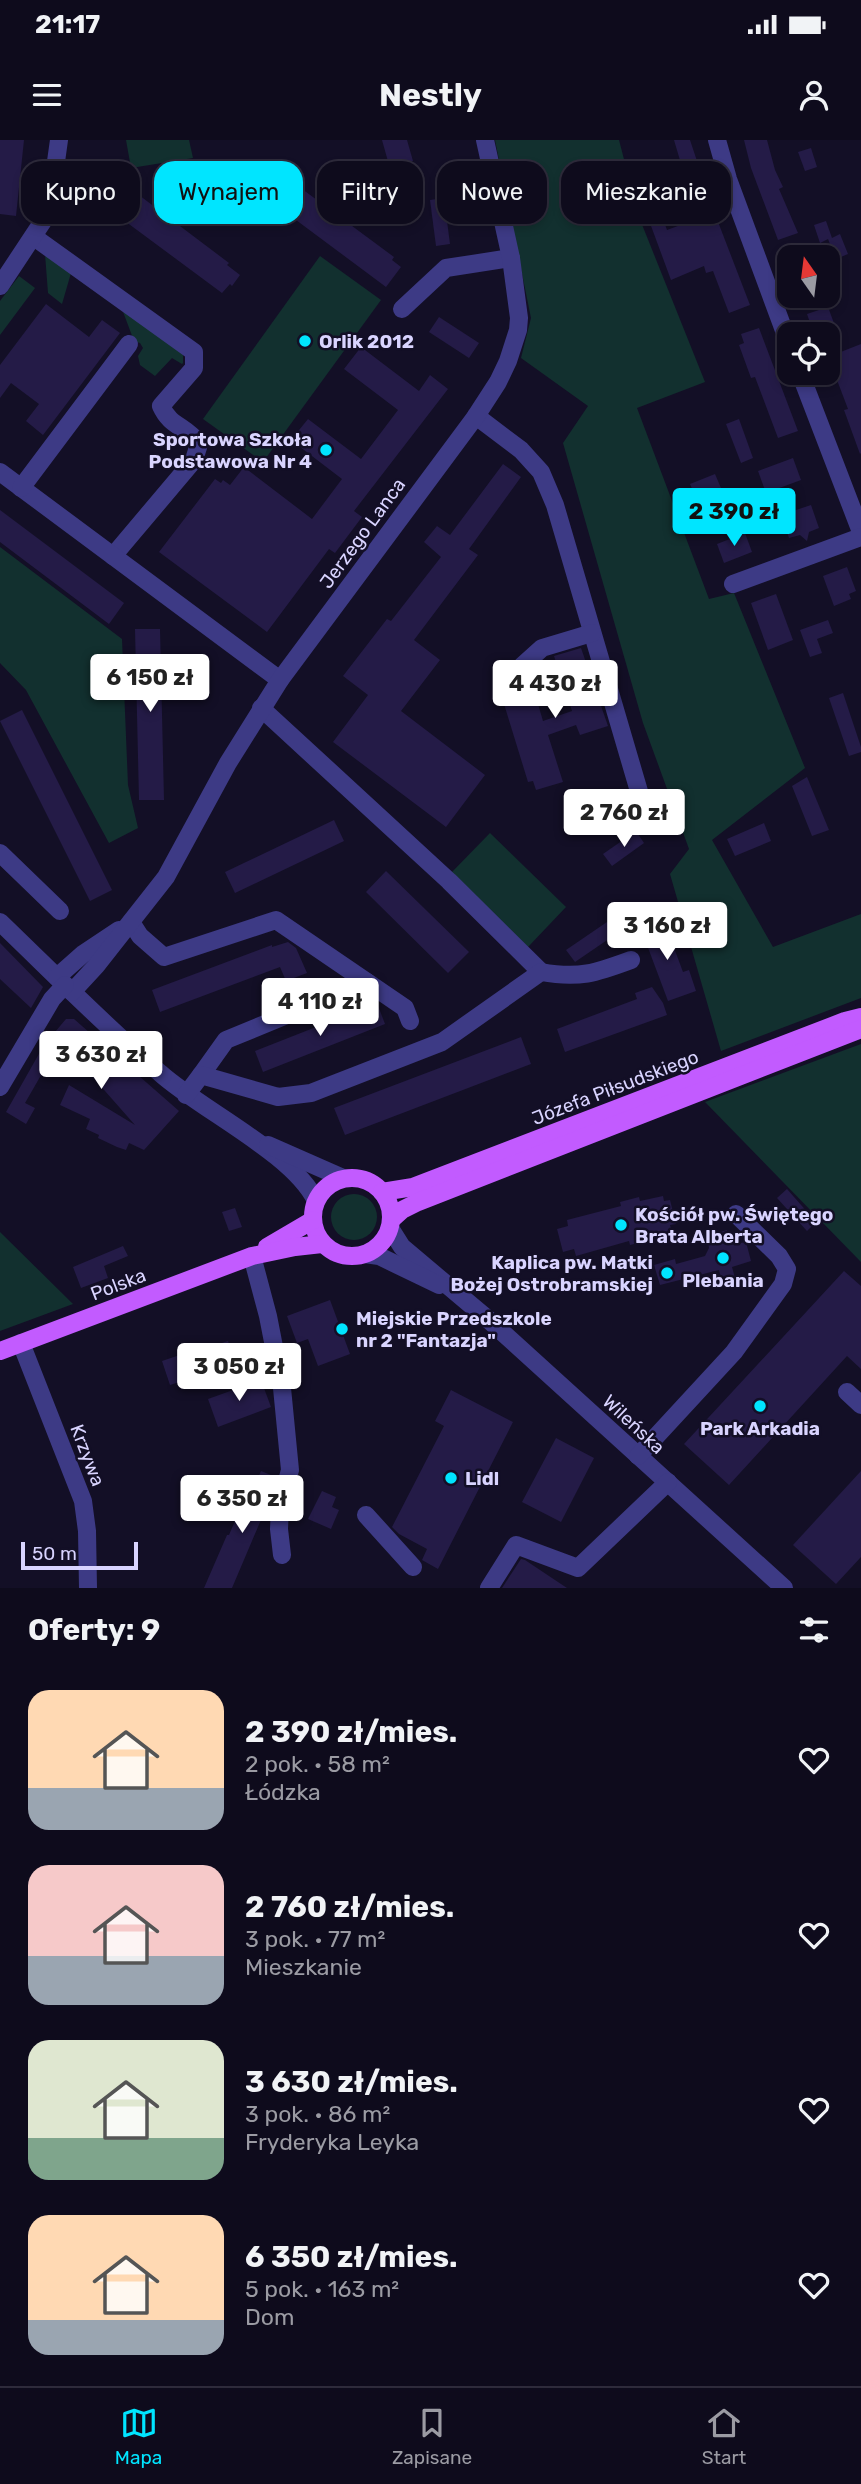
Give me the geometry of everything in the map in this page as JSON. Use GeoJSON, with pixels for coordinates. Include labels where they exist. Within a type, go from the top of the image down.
{"type":"FeatureCollection","features":[{"type":"Feature","properties":{"kind":"main road","name":"Józefa Piłsudskiego"},"geometry":{"type":"LineString","coordinates":[[382,1192],[413,1187],[861,1017]]}},
{"type":"Feature","properties":{"kind":"main road","name":"Józefa Piłsudskiego"},"geometry":{"type":"LineString","coordinates":[[391,1223],[402,1210],[418,1202],[861,1029]]}},
{"type":"Feature","properties":{"kind":"main road"},"geometry":{"type":"LineString","coordinates":[[343,1178],[355,1178],[367,1181],[382,1192],[388,1200],[391,1223],[380,1244],[365,1254],[344,1256],[323,1244],[314,1228],[313,1220],[316,1201],[327,1186],[343,1178]]}},
{"type":"Feature","properties":{"kind":"main road","name":"Polska"},"geometry":{"type":"LineString","coordinates":[[252,1256],[313,1220]]}},
{"type":"Feature","properties":{"kind":"main road","name":"Polska"},"geometry":{"type":"LineString","coordinates":[[0,1351],[252,1256],[323,1244]]}},
{"type":"Feature","properties":{"kind":"street"},"geometry":{"type":"LineString","coordinates":[[0,286],[49,212],[59,140]]}},
{"type":"Feature","properties":{"kind":"street","name":"Jerzego Lanca"},"geometry":{"type":"LineString","coordinates":[[0,1087],[52,999],[65,985],[83,954],[131,922],[166,877],[228,764],[279,680],[476,416],[503,372],[518,330],[519,318],[512,258],[485,140]]}},
{"type":"Feature","properties":{"kind":"street"},"geometry":{"type":"LineString","coordinates":[[717,140],[728,179],[781,322]]}},
{"type":"Feature","properties":{"kind":"street"},"geometry":{"type":"LineString","coordinates":[[34,237],[194,352],[194,368],[161,406],[167,420],[191,432],[199,444],[194,460],[113,556]]}},
{"type":"Feature","properties":{"kind":"street"},"geometry":{"type":"LineString","coordinates":[[401,309],[446,268],[512,258]]}},
{"type":"Feature","properties":{"kind":"street"},"geometry":{"type":"LineString","coordinates":[[21,488],[130,344]]}},
{"type":"Feature","properties":{"kind":"street"},"geometry":{"type":"LineString","coordinates":[[733,584],[861,535],[805,385]]}},
{"type":"Feature","properties":{"kind":"street"},"geometry":{"type":"LineString","coordinates":[[476,416],[521,450],[541,472],[555,505],[648,822]]}},
{"type":"Feature","properties":{"kind":"street"},"geometry":{"type":"LineString","coordinates":[[0,472],[279,680]]}},
{"type":"Feature","properties":{"kind":"street"},"geometry":{"type":"LineString","coordinates":[[522,666],[542,648],[592,633]]}},
{"type":"Feature","properties":{"kind":"street"},"geometry":{"type":"LineString","coordinates":[[261,708],[449,881],[541,972],[566,977],[593,973],[631,960]]}},
{"type":"Feature","properties":{"kind":"street"},"geometry":{"type":"LineString","coordinates":[[0,853],[60,911]]}},
{"type":"Feature","properties":{"kind":"street"},"geometry":{"type":"LineString","coordinates":[[131,922],[140,936],[164,957],[276,920],[405,1008],[410,1021]]}},
{"type":"Feature","properties":{"kind":"street"},"geometry":{"type":"LineString","coordinates":[[0,922],[161,1074],[186,1095],[255,1141],[307,1184],[316,1201]]}},
{"type":"Feature","properties":{"kind":"street"},"geometry":{"type":"LineString","coordinates":[[201,1075],[278,1097],[311,1093],[442,1042],[541,972]]}},
{"type":"Feature","properties":{"kind":"street"},"geometry":{"type":"LineString","coordinates":[[186,1095],[226,1040],[367,982]]}},
{"type":"Feature","properties":{"kind":"street"},"geometry":{"type":"LineString","coordinates":[[255,1141],[293,1154],[327,1173],[343,1178]]}},
{"type":"Feature","properties":{"kind":"street"},"geometry":{"type":"LineString","coordinates":[[638,1456],[734,1352],[783,1284],[787,1269],[779,1256],[736,1214]]}},
{"type":"Feature","properties":{"kind":"street","name":"Wileńska"},"geometry":{"type":"LineString","coordinates":[[391,1223],[402,1247],[455,1291],[784,1588]]}},
{"type":"Feature","properties":{"kind":"street","name":"Wileńska"},"geometry":{"type":"LineString","coordinates":[[365,1254],[379,1256],[455,1291]]}},
{"type":"Feature","properties":{"kind":"street"},"geometry":{"type":"LineString","coordinates":[[252,1256],[266,1307],[282,1388],[290,1470],[280,1507],[282,1555]]}},
{"type":"Feature","properties":{"kind":"street","name":"Krzywa"},"geometry":{"type":"LineString","coordinates":[[21,1343],[72,1467],[83,1501],[88,1531],[88,1588]]}},
{"type":"Feature","properties":{"kind":"street"},"geometry":{"type":"LineString","coordinates":[[847,1392],[861,1405]]}},
{"type":"Feature","properties":{"kind":"street"},"geometry":{"type":"LineString","coordinates":[[489,1588],[516,1545],[578,1568],[668,1482]]}},
{"type":"Feature","properties":{"kind":"street"},"geometry":{"type":"LineString","coordinates":[[366,1516],[413,1567]]}},
{"type":"Feature","properties":{"kind":"green space"},"geometry":{"type":"Polygon","coordinates":[[[126,140],[189,140],[193,158],[154,161],[154,164],[140,167],[140,161],[130,161],[126,140]]]}},
{"type":"Feature","properties":{"kind":"green space"},"geometry":{"type":"Polygon","coordinates":[[[495,140],[619,140],[624,161],[561,161],[561,224],[642,224],[705,382],[637,408],[709,599],[734,593],[805,768],[712,840],[773,947],[861,914],[861,998],[721,1051],[670,874],[689,849],[643,723],[563,443],[588,406],[521,358],[531,318],[512,224],[547,224],[547,161],[499,161],[495,140]]]}},
{"type":"Feature","properties":{"kind":"green space"},"geometry":{"type":"Polygon","coordinates":[[[45,254],[71,273],[62,304],[48,293],[45,254]]]}},
{"type":"Feature","properties":{"kind":"green space","name":"Orlik 2012"},"geometry":{"type":"Polygon","coordinates":[[[320,256],[381,300],[263,462],[203,419],[320,256]]]}},
{"type":"Feature","properties":{"kind":"green space"},"geometry":{"type":"Polygon","coordinates":[[[19,276],[35,288],[0,335],[0,301],[19,276]]]}},
{"type":"Feature","properties":{"kind":"green space"},"geometry":{"type":"Polygon","coordinates":[[[122,309],[178,350],[183,355],[183,363],[172,358],[155,376],[140,365],[138,356],[143,348],[140,343],[134,341],[122,309]]]}},
{"type":"Feature","properties":{"kind":"green space"},"geometry":{"type":"Polygon","coordinates":[[[0,547],[122,639],[128,785],[138,828],[109,843],[26,690],[0,663],[0,547]]]}},
{"type":"Feature","properties":{"kind":"green space"},"geometry":{"type":"Polygon","coordinates":[[[490,833],[566,907],[528,947],[451,873],[490,833]]]}},
{"type":"Feature","properties":{"kind":"green space"},"geometry":{"type":"Polygon","coordinates":[[[861,1044],[861,1262],[705,1102],[861,1044]]]}},
{"type":"Feature","properties":{"kind":"green space"},"geometry":{"type":"Polygon","coordinates":[[[354,1194],[370,1201],[377,1217],[370,1233],[354,1240],[338,1233],[331,1217],[338,1201],[354,1194]]]}},
{"type":"Feature","properties":{"kind":"green space"},"geometry":{"type":"Polygon","coordinates":[[[0,1232],[73,1304],[0,1331],[0,1232]]]}},
{"type":"Feature","properties":{"kind":"building"},"geometry":{"type":"Polygon","coordinates":[[[0,140],[24,140],[16,216],[0,214],[0,140]]]}},
{"type":"Feature","properties":{"kind":"building"},"geometry":{"type":"Polygon","coordinates":[[[382,140],[407,140],[413,161],[388,161],[382,140]]]}},
{"type":"Feature","properties":{"kind":"building"},"geometry":{"type":"Polygon","coordinates":[[[674,140],[690,140],[697,161],[680,161],[674,140]]]}},
{"type":"Feature","properties":{"kind":"building"},"geometry":{"type":"Polygon","coordinates":[[[744,140],[767,140],[783,187],[779,189],[798,233],[778,240],[751,168],[744,140]]]}},
{"type":"Feature","properties":{"kind":"building"},"geometry":{"type":"Polygon","coordinates":[[[811,148],[817,167],[805,171],[798,152],[811,148]]]}},
{"type":"Feature","properties":{"kind":"building"},"geometry":{"type":"Polygon","coordinates":[[[303,190],[317,200],[317,224],[349,224],[394,257],[392,260],[401,267],[386,287],[301,224],[303,190]]]}},
{"type":"Feature","properties":{"kind":"building"},"geometry":{"type":"Polygon","coordinates":[[[140,196],[154,206],[154,224],[177,224],[229,263],[227,265],[240,275],[232,286],[230,284],[222,293],[129,224],[140,224],[140,196]]]}},
{"type":"Feature","properties":{"kind":"building"},"geometry":{"type":"Polygon","coordinates":[[[437,199],[437,224],[447,224],[450,244],[436,246],[430,200],[437,199]]]}},
{"type":"Feature","properties":{"kind":"building"},"geometry":{"type":"Polygon","coordinates":[[[826,221],[832,238],[840,234],[848,254],[840,257],[840,245],[830,245],[828,239],[820,243],[814,225],[826,221]]]}},
{"type":"Feature","properties":{"kind":"building"},"geometry":{"type":"Polygon","coordinates":[[[650,224],[665,224],[667,230],[683,224],[719,224],[750,305],[729,313],[713,271],[706,273],[704,266],[671,280],[650,224]]]}},
{"type":"Feature","properties":{"kind":"building"},"geometry":{"type":"Polygon","coordinates":[[[46,304],[89,337],[102,320],[120,333],[43,435],[26,421],[39,404],[11,383],[0,398],[0,365],[46,304]]]}},
{"type":"Feature","properties":{"kind":"building"},"geometry":{"type":"Polygon","coordinates":[[[828,308],[834,322],[810,322],[807,314],[828,308]]]}},
{"type":"Feature","properties":{"kind":"building"},"geometry":{"type":"Polygon","coordinates":[[[439,317],[479,343],[469,358],[429,332],[439,317]]]}},
{"type":"Feature","properties":{"kind":"building"},"geometry":{"type":"Polygon","coordinates":[[[759,328],[777,376],[777,385],[781,385],[798,431],[778,438],[755,377],[751,378],[739,345],[744,343],[741,334],[759,328]]]}},
{"type":"Feature","properties":{"kind":"building"},"geometry":{"type":"Polygon","coordinates":[[[861,344],[860,454],[844,410],[848,409],[839,385],[840,352],[861,344]]]}},
{"type":"Feature","properties":{"kind":"building"},"geometry":{"type":"Polygon","coordinates":[[[361,347],[419,391],[430,375],[448,389],[354,511],[362,517],[335,553],[329,549],[267,632],[159,552],[215,479],[230,485],[244,467],[312,519],[342,479],[291,440],[308,419],[361,459],[398,410],[344,369],[361,347]]]}},
{"type":"Feature","properties":{"kind":"building"},"geometry":{"type":"Polygon","coordinates":[[[739,419],[753,458],[741,463],[726,424],[739,419]]]}},
{"type":"Feature","properties":{"kind":"building"},"geometry":{"type":"Polygon","coordinates":[[[793,458],[801,480],[766,493],[758,471],[793,458]]]}},
{"type":"Feature","properties":{"kind":"building"},"geometry":{"type":"Polygon","coordinates":[[[503,464],[521,477],[469,549],[478,555],[414,640],[440,660],[401,711],[485,775],[446,827],[333,742],[368,695],[343,676],[387,619],[391,621],[441,557],[424,542],[437,526],[450,535],[503,464]]]}},
{"type":"Feature","properties":{"kind":"building"},"geometry":{"type":"Polygon","coordinates":[[[715,474],[721,488],[696,498],[690,484],[715,474]]]}},
{"type":"Feature","properties":{"kind":"building"},"geometry":{"type":"Polygon","coordinates":[[[758,493],[770,526],[756,531],[744,498],[758,493]]]}},
{"type":"Feature","properties":{"kind":"building"},"geometry":{"type":"Polygon","coordinates":[[[811,505],[819,528],[809,532],[807,541],[800,535],[789,538],[787,532],[781,534],[775,517],[811,505]]]}},
{"type":"Feature","properties":{"kind":"building"},"geometry":{"type":"Polygon","coordinates":[[[0,510],[124,603],[109,624],[0,542],[0,510]]]}},
{"type":"Feature","properties":{"kind":"building"},"geometry":{"type":"Polygon","coordinates":[[[745,533],[752,552],[724,563],[717,544],[745,533]]]}},
{"type":"Feature","properties":{"kind":"building"},"geometry":{"type":"Polygon","coordinates":[[[847,567],[856,591],[849,594],[851,599],[834,606],[823,576],[847,567]]]}},
{"type":"Feature","properties":{"kind":"building"},"geometry":{"type":"Polygon","coordinates":[[[776,594],[793,640],[768,650],[751,603],[776,594]]]}},
{"type":"Feature","properties":{"kind":"building"},"geometry":{"type":"Polygon","coordinates":[[[828,620],[833,633],[817,639],[822,653],[810,657],[800,630],[828,620]]]}},
{"type":"Feature","properties":{"kind":"building"},"geometry":{"type":"Polygon","coordinates":[[[135,629],[160,629],[164,800],[139,800],[135,629]]]}},
{"type":"Feature","properties":{"kind":"building"},"geometry":{"type":"Polygon","coordinates":[[[581,648],[608,726],[580,735],[576,725],[548,735],[563,782],[536,790],[533,781],[528,782],[504,704],[535,694],[543,721],[572,711],[554,656],[581,648]]]}},
{"type":"Feature","properties":{"kind":"building"},"geometry":{"type":"Polygon","coordinates":[[[843,693],[861,747],[861,752],[849,756],[829,698],[843,693]]]}},
{"type":"Feature","properties":{"kind":"building"},"geometry":{"type":"Polygon","coordinates":[[[22,710],[112,890],[90,901],[0,721],[22,710]]]}},
{"type":"Feature","properties":{"kind":"building"},"geometry":{"type":"Polygon","coordinates":[[[807,777],[829,830],[812,836],[792,786],[807,777]]]}},
{"type":"Feature","properties":{"kind":"building"},"geometry":{"type":"Polygon","coordinates":[[[334,820],[344,841],[235,893],[225,872],[334,820]]]}},
{"type":"Feature","properties":{"kind":"building"},"geometry":{"type":"Polygon","coordinates":[[[764,823],[771,841],[735,856],[727,839],[764,823]]]}},
{"type":"Feature","properties":{"kind":"building"},"geometry":{"type":"Polygon","coordinates":[[[636,831],[644,843],[612,866],[603,854],[636,831]]]}},
{"type":"Feature","properties":{"kind":"building"},"geometry":{"type":"Polygon","coordinates":[[[386,871],[469,952],[448,973],[366,892],[386,871]]]}},
{"type":"Feature","properties":{"kind":"building"},"geometry":{"type":"Polygon","coordinates":[[[664,921],[683,972],[689,970],[696,991],[668,1001],[641,929],[664,921]]]}},
{"type":"Feature","properties":{"kind":"building"},"geometry":{"type":"Polygon","coordinates":[[[607,922],[616,934],[575,962],[566,950],[607,922]]]}},
{"type":"Feature","properties":{"kind":"building"},"geometry":{"type":"Polygon","coordinates":[[[288,942],[296,948],[307,973],[286,981],[280,967],[160,1012],[152,990],[272,945],[288,942]]]}},
{"type":"Feature","properties":{"kind":"building"},"geometry":{"type":"Polygon","coordinates":[[[0,943],[43,987],[31,1008],[0,979],[0,943]]]}},
{"type":"Feature","properties":{"kind":"building"},"geometry":{"type":"Polygon","coordinates":[[[652,987],[663,1003],[667,1015],[565,1052],[557,1029],[637,999],[635,993],[652,987]]]}},
{"type":"Feature","properties":{"kind":"building"},"geometry":{"type":"Polygon","coordinates":[[[377,1003],[385,1024],[263,1072],[255,1051],[377,1003]]]}},
{"type":"Feature","properties":{"kind":"building"},"geometry":{"type":"Polygon","coordinates":[[[66,1019],[74,1019],[179,1111],[144,1150],[129,1143],[126,1150],[98,1138],[99,1135],[86,1129],[90,1119],[60,1105],[69,1085],[135,1125],[90,1074],[92,1072],[67,1049],[61,1056],[55,1051],[25,1103],[35,1108],[26,1124],[6,1112],[44,1045],[66,1019]]]}},
{"type":"Feature","properties":{"kind":"building"},"geometry":{"type":"Polygon","coordinates":[[[521,1037],[531,1064],[345,1135],[334,1108],[521,1037]]]}},
{"type":"Feature","properties":{"kind":"building"},"geometry":{"type":"Polygon","coordinates":[[[787,1189],[816,1222],[807,1231],[777,1198],[787,1189]]]}},
{"type":"Feature","properties":{"kind":"building","name":"Kościół pw. Świętego Brata Alberta"},"geometry":{"type":"Polygon","coordinates":[[[663,1196],[664,1201],[670,1200],[676,1224],[670,1225],[672,1231],[649,1237],[650,1240],[630,1245],[629,1241],[576,1256],[574,1249],[563,1252],[557,1229],[568,1226],[567,1220],[621,1206],[620,1202],[639,1197],[640,1201],[663,1196]]]}},
{"type":"Feature","properties":{"kind":"building"},"geometry":{"type":"Polygon","coordinates":[[[235,1208],[242,1227],[229,1231],[222,1212],[235,1208]]]}},
{"type":"Feature","properties":{"kind":"building","name":"Plebania"},"geometry":{"type":"Polygon","coordinates":[[[727,1230],[730,1245],[746,1242],[751,1261],[732,1267],[735,1278],[722,1282],[719,1270],[660,1285],[654,1265],[675,1259],[676,1264],[705,1256],[709,1248],[707,1236],[727,1230]]]}},
{"type":"Feature","properties":{"kind":"building"},"geometry":{"type":"Polygon","coordinates":[[[123,1246],[128,1256],[104,1266],[108,1278],[81,1288],[73,1267],[123,1246]]]}},
{"type":"Feature","properties":{"kind":"building","name":"Park Arkadia"},"geometry":{"type":"Polygon","coordinates":[[[844,1271],[861,1286],[861,1369],[847,1356],[729,1485],[684,1444],[844,1271]]]}},
{"type":"Feature","properties":{"kind":"building"},"geometry":{"type":"Polygon","coordinates":[[[330,1300],[350,1354],[318,1366],[308,1339],[297,1343],[287,1316],[330,1300]]]}},
{"type":"Feature","properties":{"kind":"building"},"geometry":{"type":"Polygon","coordinates":[[[228,1341],[236,1364],[170,1385],[162,1361],[228,1341]]]}},
{"type":"Feature","properties":{"kind":"building"},"geometry":{"type":"Polygon","coordinates":[[[261,1380],[271,1407],[218,1427],[208,1399],[261,1380]]]}},
{"type":"Feature","properties":{"kind":"building","name":"Lidl"},"geometry":{"type":"Polygon","coordinates":[[[451,1390],[513,1422],[438,1569],[422,1560],[427,1549],[399,1534],[392,1527],[444,1426],[435,1421],[451,1390]]]}},
{"type":"Feature","properties":{"kind":"building"},"geometry":{"type":"Polygon","coordinates":[[[556,1438],[594,1458],[561,1522],[522,1502],[556,1438]]]}},
{"type":"Feature","properties":{"kind":"building"},"geometry":{"type":"Polygon","coordinates":[[[261,1471],[276,1477],[272,1494],[232,1588],[204,1588],[227,1535],[238,1514],[241,1516],[261,1471]]]}},
{"type":"Feature","properties":{"kind":"building"},"geometry":{"type":"Polygon","coordinates":[[[861,1471],[861,1557],[836,1584],[793,1545],[861,1471]]]}},
{"type":"Feature","properties":{"kind":"building"},"geometry":{"type":"Polygon","coordinates":[[[322,1491],[336,1497],[332,1507],[339,1510],[331,1529],[308,1519],[322,1491]]]}},
{"type":"Feature","properties":{"kind":"building"},"geometry":{"type":"Polygon","coordinates":[[[521,1559],[525,1560],[567,1588],[502,1588],[521,1559]]]}},
{"type":"Feature","properties":{"kind":"place","name":"Orlik 2012"},"geometry":{"type":"Point","coordinates":[305,341]}},
{"type":"Feature","properties":{"kind":"place","name":"Sportowa Szkoła Podstawowa Nr 4"},"geometry":{"type":"Point","coordinates":[326,450]}},
{"type":"Feature","properties":{"kind":"place","name":"Kościół pw. Świętego Brata Alberta"},"geometry":{"type":"Point","coordinates":[621,1225]}},
{"type":"Feature","properties":{"kind":"place","name":"Plebania"},"geometry":{"type":"Point","coordinates":[723,1258]}},
{"type":"Feature","properties":{"kind":"place","name":"Kaplica pw. Matki Bożej Ostrobramskiej"},"geometry":{"type":"Point","coordinates":[667,1273]}},
{"type":"Feature","properties":{"kind":"place","name":"Miejskie Przedszkole nr 2 \"Fantazja\""},"geometry":{"type":"Point","coordinates":[342,1329]}},
{"type":"Feature","properties":{"kind":"place","name":"Park Arkadia"},"geometry":{"type":"Point","coordinates":[760,1406]}},
{"type":"Feature","properties":{"kind":"place","name":"Lidl"},"geometry":{"type":"Point","coordinates":[451,1478]}}]}
